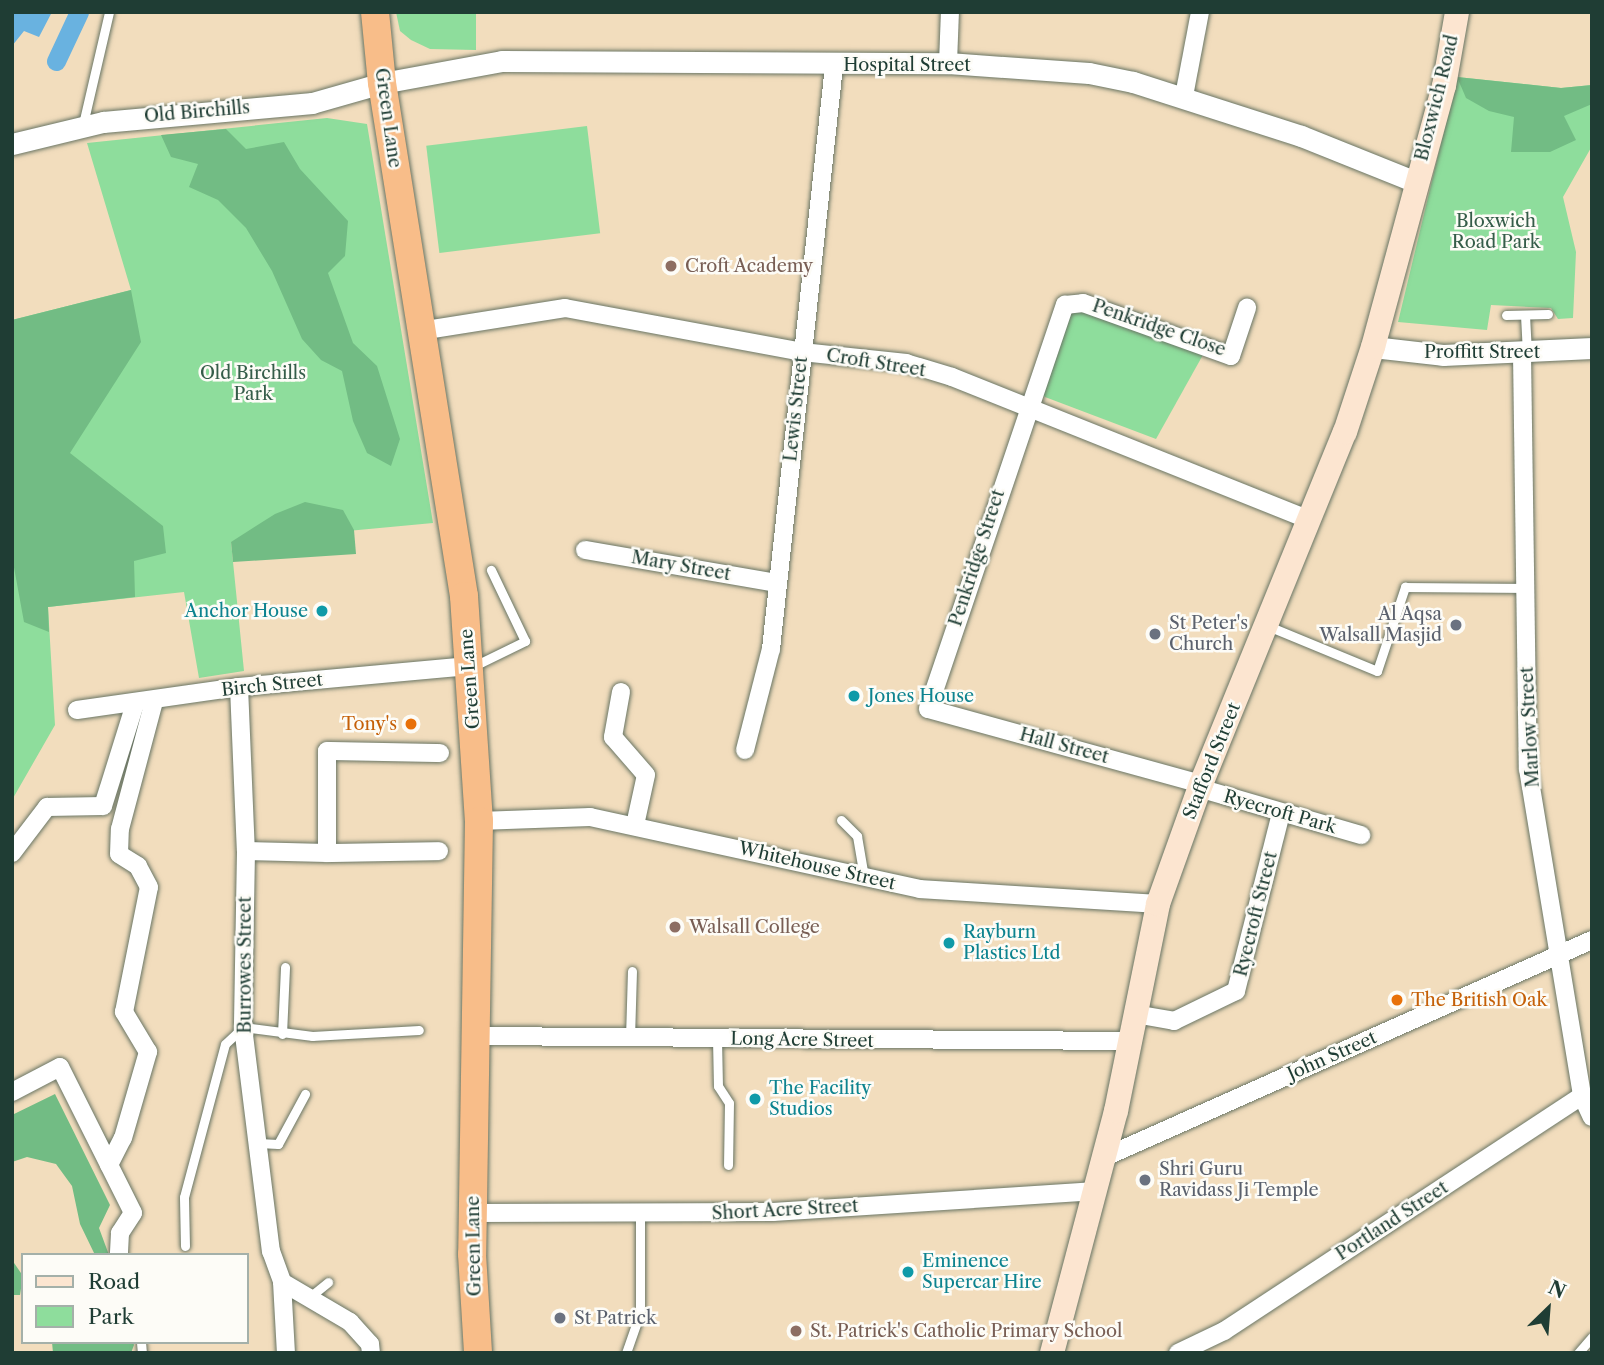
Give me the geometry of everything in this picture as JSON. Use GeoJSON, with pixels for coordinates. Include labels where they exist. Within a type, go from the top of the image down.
{"type":"FeatureCollection","features":[{"type":"Feature","properties":{"kind":"highway","name":"Green Lane"},"geometry":{"type":"LineString","coordinates":[[375,12],[382,83],[420,331],[458,550],[469,667],[479,821],[473,1213],[478,1353]]}},
{"type":"Feature","properties":{"kind":"main road","name":"Bloxwich Road"},"geometry":{"type":"LineString","coordinates":[[1416,183],[1444,86],[1457,12]]}},
{"type":"Feature","properties":{"kind":"main road","name":"Stafford Street"},"geometry":{"type":"LineString","coordinates":[[1052,1353],[1105,1157],[1158,904],[1200,786],[1310,520],[1373,347],[1416,183]]}},
{"type":"Feature","properties":{"kind":"street"},"geometry":{"type":"LineString","coordinates":[[948,63],[950,12]]}},
{"type":"Feature","properties":{"kind":"street"},"geometry":{"type":"LineString","coordinates":[[1184,96],[1200,12]]}},
{"type":"Feature","properties":{"kind":"street","name":"Hospital Street"},"geometry":{"type":"LineString","coordinates":[[382,83],[502,61],[639,59],[834,65],[948,63],[1089,73],[1184,96],[1301,136],[1416,183]]}},
{"type":"Feature","properties":{"kind":"street","name":"Lewis Street"},"geometry":{"type":"LineString","coordinates":[[745,750],[771,649],[834,65]]}},
{"type":"Feature","properties":{"kind":"street","name":"Old Birchills"},"geometry":{"type":"LineString","coordinates":[[12,144],[83,126],[150,116],[312,103],[382,83]]}},
{"type":"Feature","properties":{"kind":"street","name":"Penkridge Close"},"geometry":{"type":"LineString","coordinates":[[1027,408],[1061,311],[1072,302],[1231,356],[1247,308]]}},
{"type":"Feature","properties":{"kind":"street","name":"Croft Street"},"geometry":{"type":"LineString","coordinates":[[420,331],[565,308],[802,352],[906,363],[1310,520]]}},
{"type":"Feature","properties":{"kind":"street","name":"Proffitt Street"},"geometry":{"type":"LineString","coordinates":[[1373,347],[1443,355],[1525,354],[1592,348]]}},
{"type":"Feature","properties":{"kind":"street","name":"Marlow Street"},"geometry":{"type":"LineString","coordinates":[[1525,354],[1528,769],[1558,954],[1585,1091]]}},
{"type":"Feature","properties":{"kind":"street","name":"Penkridge Street"},"geometry":{"type":"LineString","coordinates":[[928,709],[1027,408]]}},
{"type":"Feature","properties":{"kind":"street","name":"Mary Street"},"geometry":{"type":"LineString","coordinates":[[585,550],[777,583]]}},
{"type":"Feature","properties":{"kind":"street","name":"Birch Street"},"geometry":{"type":"LineString","coordinates":[[77,710],[135,704],[239,687],[469,667]]}},
{"type":"Feature","properties":{"kind":"street","name":"Burrowes Street"},"geometry":{"type":"LineString","coordinates":[[239,687],[246,851],[243,1027],[271,1251],[282,1282],[286,1353]]}},
{"type":"Feature","properties":{"kind":"street"},"geometry":{"type":"LineString","coordinates":[[621,692],[613,737],[646,775],[635,825]]}},
{"type":"Feature","properties":{"kind":"street"},"geometry":{"type":"LineString","coordinates":[[109,1165],[123,1138],[148,1052],[124,1012],[149,887],[138,866],[119,854],[120,829],[154,701]]}},
{"type":"Feature","properties":{"kind":"street"},"geometry":{"type":"LineString","coordinates":[[12,853],[47,807],[103,806],[135,704]]}},
{"type":"Feature","properties":{"kind":"street","name":"Hall Street"},"geometry":{"type":"LineString","coordinates":[[928,709],[1200,786]]}},
{"type":"Feature","properties":{"kind":"street"},"geometry":{"type":"LineString","coordinates":[[327,853],[327,751],[440,753]]}},
{"type":"Feature","properties":{"kind":"street","name":"Ryecroft Park"},"geometry":{"type":"LineString","coordinates":[[1200,786],[1281,813],[1361,835]]}},
{"type":"Feature","properties":{"kind":"street","name":"Ryecroft Street"},"geometry":{"type":"LineString","coordinates":[[1135,1014],[1174,1021],[1236,991],[1281,813]]}},
{"type":"Feature","properties":{"kind":"street","name":"Whitehouse Street"},"geometry":{"type":"LineString","coordinates":[[479,821],[590,817],[920,889],[1158,904]]}},
{"type":"Feature","properties":{"kind":"street"},"geometry":{"type":"LineString","coordinates":[[246,851],[439,851]]}},
{"type":"Feature","properties":{"kind":"street","name":"John Street"},"geometry":{"type":"LineString","coordinates":[[1105,1157],[1592,940]]}},
{"type":"Feature","properties":{"kind":"street","name":"Long Acre Street"},"geometry":{"type":"LineString","coordinates":[[476,1036],[1129,1041]]}},
{"type":"Feature","properties":{"kind":"street"},"geometry":{"type":"LineString","coordinates":[[12,1092],[60,1068],[133,1213],[120,1233],[119,1253]]}},
{"type":"Feature","properties":{"kind":"street"},"geometry":{"type":"LineString","coordinates":[[1585,1091],[1592,1117]]}},
{"type":"Feature","properties":{"kind":"street","name":"Portland Street"},"geometry":{"type":"LineString","coordinates":[[1178,1353],[1224,1331],[1585,1091]]}},
{"type":"Feature","properties":{"kind":"street","name":"Short Acre Street"},"geometry":{"type":"LineString","coordinates":[[473,1213],[774,1212],[1096,1191]]}},
{"type":"Feature","properties":{"kind":"street"},"geometry":{"type":"LineString","coordinates":[[282,1282],[311,1296],[350,1322],[370,1343],[371,1353]]}},
{"type":"Feature","properties":{"kind":"lane"},"geometry":{"type":"LineString","coordinates":[[83,126],[109,12]]}},
{"type":"Feature","properties":{"kind":"lane"},"geometry":{"type":"LineString","coordinates":[[1506,316],[1548,314]]}},
{"type":"Feature","properties":{"kind":"lane"},"geometry":{"type":"LineString","coordinates":[[1525,315],[1525,354]]}},
{"type":"Feature","properties":{"kind":"lane"},"geometry":{"type":"LineString","coordinates":[[469,667],[525,641],[491,570]]}},
{"type":"Feature","properties":{"kind":"lane"},"geometry":{"type":"LineString","coordinates":[[1266,625],[1377,671],[1405,587],[1526,588]]}},
{"type":"Feature","properties":{"kind":"lane"},"geometry":{"type":"LineString","coordinates":[[842,820],[857,836],[864,877]]}},
{"type":"Feature","properties":{"kind":"lane"},"geometry":{"type":"LineString","coordinates":[[282,1034],[285,967]]}},
{"type":"Feature","properties":{"kind":"lane"},"geometry":{"type":"LineString","coordinates":[[630,1038],[632,971]]}},
{"type":"Feature","properties":{"kind":"lane"},"geometry":{"type":"LineString","coordinates":[[185,1246],[181,1210],[184,1195],[225,1044],[243,1027],[282,1034],[419,1030]]}},
{"type":"Feature","properties":{"kind":"lane"},"geometry":{"type":"LineString","coordinates":[[717,1039],[718,1086],[729,1102],[728,1165]]}},
{"type":"Feature","properties":{"kind":"lane"},"geometry":{"type":"LineString","coordinates":[[258,1143],[278,1143],[305,1094]]}},
{"type":"Feature","properties":{"kind":"lane"},"geometry":{"type":"LineString","coordinates":[[626,1353],[640,1313],[640,1214]]}},
{"type":"Feature","properties":{"kind":"lane"},"geometry":{"type":"LineString","coordinates":[[311,1296],[328,1282]]}},
{"type":"Feature","properties":{"kind":"lane"},"geometry":{"type":"LineString","coordinates":[[1579,1353],[1592,1337]]}},
{"type":"Feature","properties":{"kind":"green space"},"geometry":{"type":"Polygon","coordinates":[[[396,12],[476,12],[476,50],[430,49],[411,40],[400,31],[396,12]]]}},
{"type":"Feature","properties":{"kind":"green space","name":"Bloxwich Road Park"},"geometry":{"type":"Polygon","coordinates":[[[1457,77],[1561,88],[1592,85],[1592,146],[1563,197],[1576,252],[1573,318],[1558,319],[1551,308],[1491,305],[1487,330],[1398,322],[1457,77]]]}},
{"type":"Feature","properties":{"kind":"green space"},"geometry":{"type":"Polygon","coordinates":[[[1457,77],[1561,88],[1592,85],[1592,104],[1564,116],[1576,140],[1550,152],[1511,152],[1514,117],[1489,111],[1466,98],[1457,77]]]}},
{"type":"Feature","properties":{"kind":"green space","name":"Old Birchills Park"},"geometry":{"type":"Polygon","coordinates":[[[327,118],[367,124],[433,523],[231,542],[244,671],[199,678],[184,592],[48,607],[55,725],[12,800],[12,320],[131,290],[87,143],[327,118]]]}},
{"type":"Feature","properties":{"kind":"green space"},"geometry":{"type":"Polygon","coordinates":[[[587,126],[600,233],[439,253],[426,146],[587,126]]]}},
{"type":"Feature","properties":{"kind":"green space"},"geometry":{"type":"Polygon","coordinates":[[[226,129],[246,149],[284,142],[300,169],[348,221],[345,256],[328,273],[353,343],[377,366],[400,439],[391,466],[367,453],[353,421],[342,371],[321,360],[302,339],[272,271],[246,228],[218,200],[189,187],[198,164],[171,157],[161,135],[226,129]]]}},
{"type":"Feature","properties":{"kind":"green space"},"geometry":{"type":"Polygon","coordinates":[[[131,290],[141,342],[70,453],[163,526],[166,553],[134,561],[135,597],[48,607],[49,632],[24,622],[13,562],[12,320],[131,290]]]}},
{"type":"Feature","properties":{"kind":"green space"},"geometry":{"type":"Polygon","coordinates":[[[1078,306],[1204,353],[1156,439],[1045,397],[1040,391],[1068,314],[1078,306]]]}},
{"type":"Feature","properties":{"kind":"green space"},"geometry":{"type":"Polygon","coordinates":[[[305,502],[343,510],[354,530],[356,554],[233,562],[231,542],[275,514],[305,502]]]}},
{"type":"Feature","properties":{"kind":"green space"},"geometry":{"type":"Polygon","coordinates":[[[55,1094],[110,1205],[99,1228],[108,1253],[94,1253],[80,1224],[72,1186],[56,1164],[27,1157],[12,1162],[12,1115],[55,1094]]]}},
{"type":"Feature","properties":{"kind":"green space"},"geometry":{"type":"Polygon","coordinates":[[[12,1260],[21,1273],[21,1289],[20,1295],[12,1295],[12,1260]]]}},
{"type":"Feature","properties":{"kind":"green space"},"geometry":{"type":"Polygon","coordinates":[[[52,1344],[134,1345],[131,1353],[53,1353],[52,1344]]]}},
{"type":"Feature","properties":{"kind":"water"},"geometry":{"type":"Polygon","coordinates":[[[14,12],[52,12],[39,37],[24,31],[12,46],[14,12]]]}},
{"type":"Feature","properties":{"kind":"waterway"},"geometry":{"type":"LineString","coordinates":[[56,61],[79,12]]}},
{"type":"Feature","properties":{"kind":"place","name":"Croft Academy"},"geometry":{"type":"Point","coordinates":[671,266]}},
{"type":"Feature","properties":{"kind":"place","name":"Anchor House"},"geometry":{"type":"Point","coordinates":[322,611]}},
{"type":"Feature","properties":{"kind":"place","name":"Al Aqsa Walsall Masjid"},"geometry":{"type":"Point","coordinates":[1456,625]}},
{"type":"Feature","properties":{"kind":"place","name":"St Peter's Church"},"geometry":{"type":"Point","coordinates":[1155,634]}},
{"type":"Feature","properties":{"kind":"place","name":"Jones House"},"geometry":{"type":"Point","coordinates":[854,696]}},
{"type":"Feature","properties":{"kind":"place","name":"Tony's"},"geometry":{"type":"Point","coordinates":[411,724]}},
{"type":"Feature","properties":{"kind":"place","name":"Walsall College"},"geometry":{"type":"Point","coordinates":[675,927]}},
{"type":"Feature","properties":{"kind":"place","name":"Rayburn Plastics Ltd"},"geometry":{"type":"Point","coordinates":[949,943]}},
{"type":"Feature","properties":{"kind":"place","name":"The British Oak"},"geometry":{"type":"Point","coordinates":[1397,1000]}},
{"type":"Feature","properties":{"kind":"place","name":"The Facility Studios"},"geometry":{"type":"Point","coordinates":[755,1099]}},
{"type":"Feature","properties":{"kind":"place","name":"Shri Guru Ravidass Ji Temple"},"geometry":{"type":"Point","coordinates":[1145,1180]}},
{"type":"Feature","properties":{"kind":"place","name":"Eminence Supercar Hire"},"geometry":{"type":"Point","coordinates":[908,1272]}},
{"type":"Feature","properties":{"kind":"place","name":"St Patrick"},"geometry":{"type":"Point","coordinates":[560,1318]}},
{"type":"Feature","properties":{"kind":"place","name":"St. Patrick's Catholic Primary School"},"geometry":{"type":"Point","coordinates":[796,1331]}}]}
